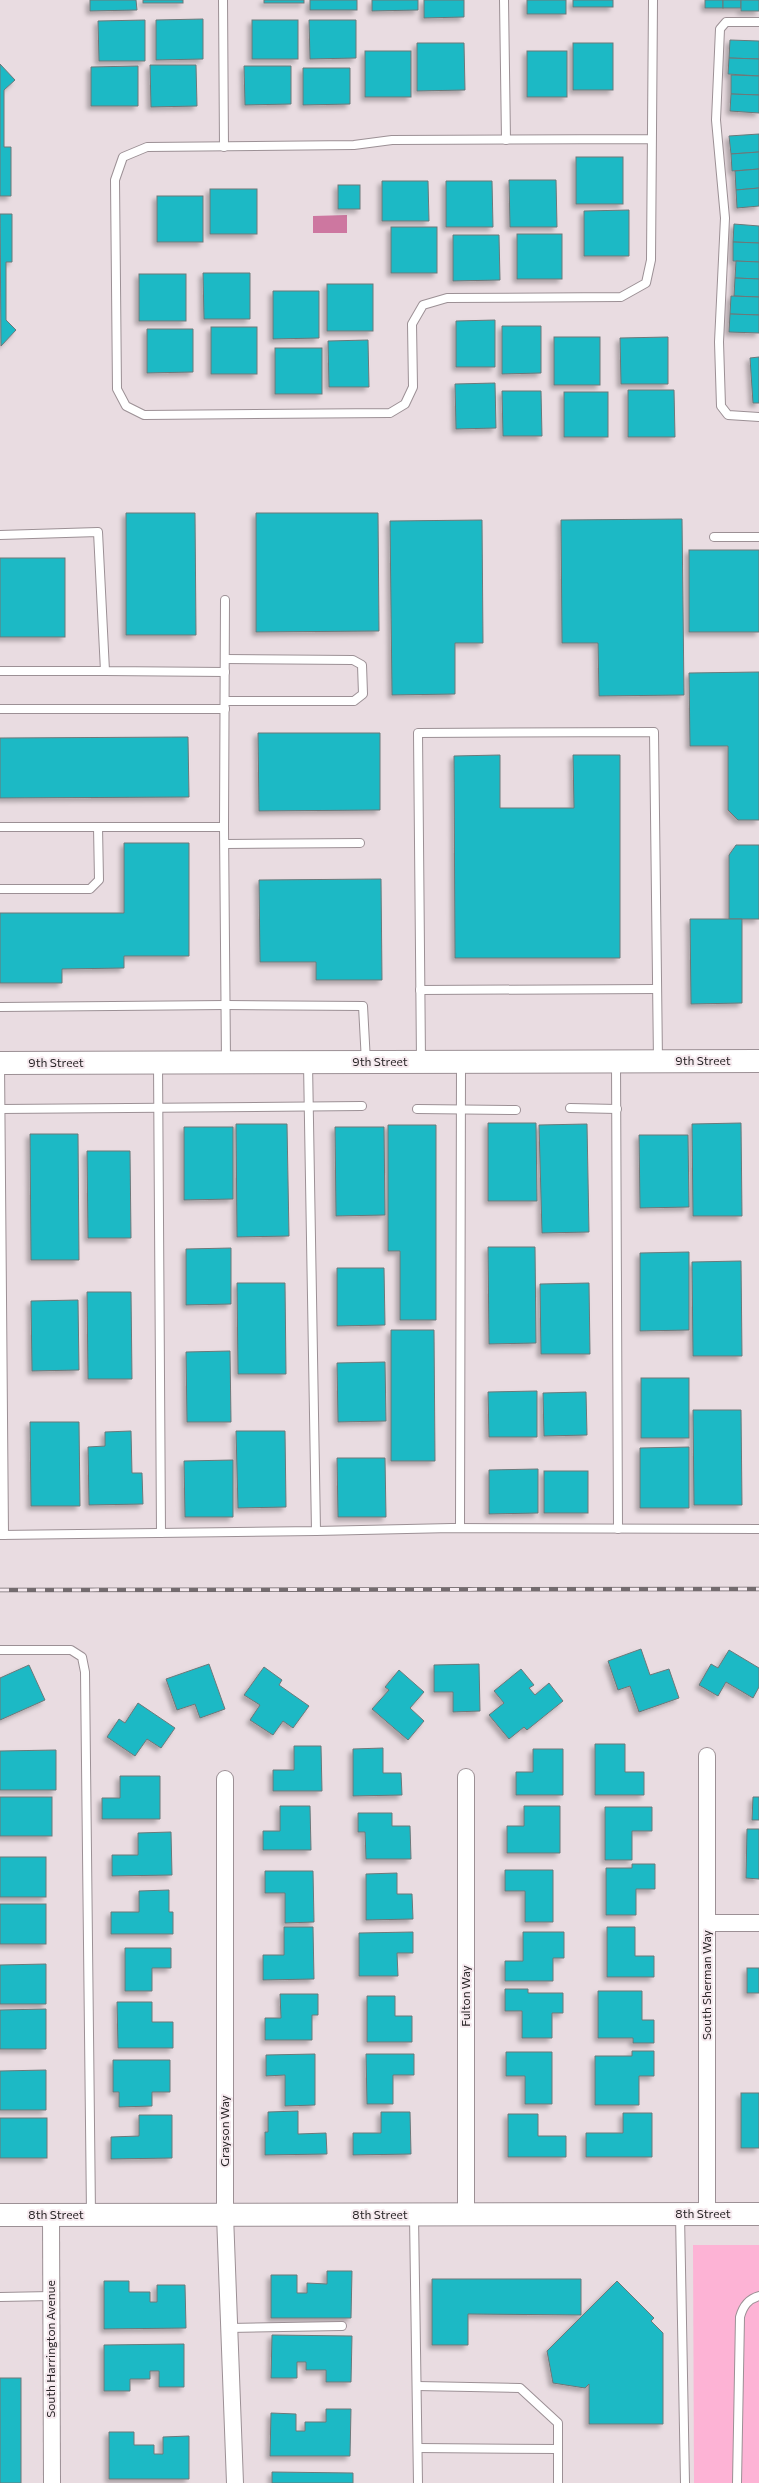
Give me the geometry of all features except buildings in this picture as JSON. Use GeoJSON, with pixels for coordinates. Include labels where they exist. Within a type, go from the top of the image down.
{"type":"FeatureCollection","features":[{"type":"Feature","properties":{"kind":"street","name":"9th Street"},"geometry":{"type":"LineString","coordinates":[[0,1063],[759,1061]]}},
{"type":"Feature","properties":{"kind":"street","name":"South Sherman Way"},"geometry":{"type":"LineString","coordinates":[[707,1756],[707,2214]]}},
{"type":"Feature","properties":{"kind":"street","name":"Fulton Way"},"geometry":{"type":"LineString","coordinates":[[466,1777],[466,2214]]}},
{"type":"Feature","properties":{"kind":"street","name":"Grayson Way"},"geometry":{"type":"LineString","coordinates":[[225,1779],[225,2215],[235,2483]]}},
{"type":"Feature","properties":{"kind":"street"},"geometry":{"type":"LineString","coordinates":[[707,1923],[759,1923]]}},
{"type":"Feature","properties":{"kind":"street","name":"8th Street"},"geometry":{"type":"LineString","coordinates":[[0,2215],[759,2214]]}},
{"type":"Feature","properties":{"kind":"street","name":"South Harrington Avenue"},"geometry":{"type":"LineString","coordinates":[[51,2215],[52,2483]]}},
{"type":"Feature","properties":{"kind":"lane"},"geometry":{"type":"LineString","coordinates":[[223,0],[224,147]]}},
{"type":"Feature","properties":{"kind":"lane"},"geometry":{"type":"LineString","coordinates":[[504,0],[506,140]]}},
{"type":"Feature","properties":{"kind":"lane"},"geometry":{"type":"LineString","coordinates":[[652,139],[392,140],[354,145],[147,147],[123,157],[115,180],[118,389],[126,406],[144,414],[390,413],[405,404],[413,387],[412,324],[423,305],[447,298],[621,297],[646,283],[651,260],[652,139],[654,117],[653,0]]}},
{"type":"Feature","properties":{"kind":"lane"},"geometry":{"type":"LineString","coordinates":[[759,22],[726,22],[720,29],[716,120],[725,218],[719,342],[721,406],[728,415],[759,417]]}},
{"type":"Feature","properties":{"kind":"lane"},"geometry":{"type":"LineString","coordinates":[[0,535],[98,532],[105,671]]}},
{"type":"Feature","properties":{"kind":"lane"},"geometry":{"type":"LineString","coordinates":[[714,536],[759,538]]}},
{"type":"Feature","properties":{"kind":"lane"},"geometry":{"type":"LineString","coordinates":[[225,600],[224,844],[226,1062]]}},
{"type":"Feature","properties":{"kind":"lane"},"geometry":{"type":"LineString","coordinates":[[0,709],[354,702],[363,694],[362,665],[352,660],[225,659]]}},
{"type":"Feature","properties":{"kind":"lane"},"geometry":{"type":"LineString","coordinates":[[0,671],[224,672]]}},
{"type":"Feature","properties":{"kind":"lane"},"geometry":{"type":"LineString","coordinates":[[421,1062],[418,733],[654,732],[658,1061]]}},
{"type":"Feature","properties":{"kind":"lane"},"geometry":{"type":"LineString","coordinates":[[0,827],[224,827]]}},
{"type":"Feature","properties":{"kind":"lane"},"geometry":{"type":"LineString","coordinates":[[0,889],[90,889],[99,880],[98,827]]}},
{"type":"Feature","properties":{"kind":"lane"},"geometry":{"type":"LineString","coordinates":[[224,844],[360,843]]}},
{"type":"Feature","properties":{"kind":"lane"},"geometry":{"type":"LineString","coordinates":[[420,990],[656,989]]}},
{"type":"Feature","properties":{"kind":"lane"},"geometry":{"type":"LineString","coordinates":[[0,1007],[226,1005],[363,1006],[366,1062]]}},
{"type":"Feature","properties":{"kind":"lane"},"geometry":{"type":"LineString","coordinates":[[616,1061],[618,1529]]}},
{"type":"Feature","properties":{"kind":"lane"},"geometry":{"type":"LineString","coordinates":[[158,1062],[161,1533]]}},
{"type":"Feature","properties":{"kind":"lane"},"geometry":{"type":"LineString","coordinates":[[308,1062],[316,1532]]}},
{"type":"Feature","properties":{"kind":"lane"},"geometry":{"type":"LineString","coordinates":[[460,1528],[461,1062]]}},
{"type":"Feature","properties":{"kind":"lane"},"geometry":{"type":"LineString","coordinates":[[0,1063],[2,1535],[316,1532],[460,1528],[759,1529]]}},
{"type":"Feature","properties":{"kind":"lane"},"geometry":{"type":"LineString","coordinates":[[1,1109],[362,1106]]}},
{"type":"Feature","properties":{"kind":"lane"},"geometry":{"type":"LineString","coordinates":[[570,1108],[617,1109]]}},
{"type":"Feature","properties":{"kind":"lane"},"geometry":{"type":"LineString","coordinates":[[417,1110],[516,1110]]}},
{"type":"Feature","properties":{"kind":"lane"},"geometry":{"type":"LineString","coordinates":[[0,1650],[72,1650],[82,1657],[86,1672],[91,2215]]}},
{"type":"Feature","properties":{"kind":"lane"},"geometry":{"type":"LineString","coordinates":[[680,2214],[685,2483]]}},
{"type":"Feature","properties":{"kind":"lane"},"geometry":{"type":"LineString","coordinates":[[414,2215],[418,2483]]}},
{"type":"Feature","properties":{"kind":"lane"},"geometry":{"type":"LineString","coordinates":[[0,2297],[51,2296]]}},
{"type":"Feature","properties":{"kind":"lane"},"geometry":{"type":"LineString","coordinates":[[737,2483],[740,2317],[742,2309],[749,2300],[759,2296]]}},
{"type":"Feature","properties":{"kind":"lane"},"geometry":{"type":"LineString","coordinates":[[229,2328],[342,2326]]}},
{"type":"Feature","properties":{"kind":"lane"},"geometry":{"type":"LineString","coordinates":[[417,2386],[520,2388],[558,2424],[558,2483]]}},
{"type":"Feature","properties":{"kind":"lane"},"geometry":{"type":"LineString","coordinates":[[418,2448],[558,2449]]}},
{"type":"Feature","properties":{"kind":"shaded area"},"geometry":{"type":"Polygon","coordinates":[[[347,215],[347,233],[313,233],[313,216],[347,215]]]}},
{"type":"Feature","properties":{"kind":"shaded area"},"geometry":{"type":"Polygon","coordinates":[[[693,2245],[759,2245],[759,2483],[694,2483],[693,2245]]]}},
{"type":"Feature","properties":{"kind":"railway"},"geometry":{"type":"LineString","coordinates":[[0,1590],[759,1589]]}}]}
